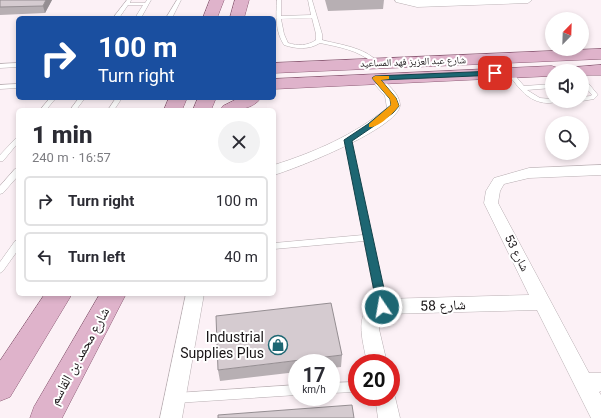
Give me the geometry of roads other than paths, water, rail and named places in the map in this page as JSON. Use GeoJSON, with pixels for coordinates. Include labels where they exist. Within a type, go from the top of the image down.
{"type":"FeatureCollection","features":[{"type":"Feature","properties":{"kind":"main road"},"geometry":{"type":"LineString","coordinates":[[211,16],[217,0]]}},
{"type":"Feature","properties":{"kind":"main road"},"geometry":{"type":"LineString","coordinates":[[238,16],[242,0]]}},
{"type":"Feature","properties":{"kind":"main road","name":"شارع عبد العزيز فهد المساعيد"},"geometry":{"type":"LineString","coordinates":[[589,55],[601,54]]}},
{"type":"Feature","properties":{"kind":"main road","name":"شارع عبد العزيز فهد المساعيد"},"geometry":{"type":"LineString","coordinates":[[276,84],[298,82],[375,70],[570,56]]}},
{"type":"Feature","properties":{"kind":"main road"},"geometry":{"type":"LineString","coordinates":[[582,56],[579,60],[588,68],[598,70]]}},
{"type":"Feature","properties":{"kind":"main road"},"geometry":{"type":"LineString","coordinates":[[276,57],[321,64]]}},
{"type":"Feature","properties":{"kind":"main road","name":"شارع عبد العزيز فهد المساعيد"},"geometry":{"type":"LineString","coordinates":[[276,68],[321,64],[375,70],[510,73],[545,72]]}},
{"type":"Feature","properties":{"kind":"main road"},"geometry":{"type":"LineString","coordinates":[[276,89],[298,82]]}},
{"type":"Feature","properties":{"kind":"main road"},"geometry":{"type":"LineString","coordinates":[[233,108],[248,100]]}},
{"type":"Feature","properties":{"kind":"main road"},"geometry":{"type":"LineString","coordinates":[[0,387],[58,296]]}},
{"type":"Feature","properties":{"kind":"main road","name":"شارع محمد بن القاسم"},"geometry":{"type":"LineString","coordinates":[[46,418],[112,296]]}},
{"type":"Feature","properties":{"kind":"street"},"geometry":{"type":"LineString","coordinates":[[399,0],[417,4],[528,0]]}},
{"type":"Feature","properties":{"kind":"street"},"geometry":{"type":"LineString","coordinates":[[276,169],[320,153],[348,140],[371,126],[395,106],[393,99],[375,70]]}},
{"type":"Feature","properties":{"kind":"street","name":"شارع 53"},"geometry":{"type":"LineString","coordinates":[[601,170],[529,173],[499,181],[493,191],[491,203],[542,302],[593,382],[601,416]]}},
{"type":"Feature","properties":{"kind":"street"},"geometry":{"type":"LineString","coordinates":[[171,418],[195,296]]}},
{"type":"Feature","properties":{"kind":"street","name":"شارع 58"},"geometry":{"type":"LineString","coordinates":[[382,307],[542,302]]}},
{"type":"Feature","properties":{"kind":"street"},"geometry":{"type":"LineString","coordinates":[[376,354],[370,329],[372,315],[382,307]]}},
{"type":"Feature","properties":{"kind":"street"},"geometry":{"type":"LineString","coordinates":[[387,406],[389,418]]}},
{"type":"Feature","properties":{"kind":"lane"},"geometry":{"type":"LineString","coordinates":[[170,16],[179,0]]}},
{"type":"Feature","properties":{"kind":"lane"},"geometry":{"type":"LineString","coordinates":[[279,0],[281,34],[286,44],[296,47],[306,47],[318,41],[359,51],[368,55],[375,70]]}},
{"type":"Feature","properties":{"kind":"lane"},"geometry":{"type":"LineString","coordinates":[[310,0],[319,34],[318,41]]}},
{"type":"Feature","properties":{"kind":"lane"},"geometry":{"type":"LineString","coordinates":[[117,16],[127,2],[148,2]]}},
{"type":"Feature","properties":{"kind":"lane"},"geometry":{"type":"LineString","coordinates":[[139,16],[148,2]]}},
{"type":"Feature","properties":{"kind":"lane"},"geometry":{"type":"LineString","coordinates":[[280,18],[313,16]]}},
{"type":"Feature","properties":{"kind":"lane"},"geometry":{"type":"LineString","coordinates":[[0,66],[16,64]]}},
{"type":"Feature","properties":{"kind":"lane"},"geometry":{"type":"LineString","coordinates":[[510,73],[534,100],[545,101]]}},
{"type":"Feature","properties":{"kind":"lane"},"geometry":{"type":"LineString","coordinates":[[0,87],[16,86]]}},
{"type":"Feature","properties":{"kind":"lane"},"geometry":{"type":"LineString","coordinates":[[523,88],[545,86]]}},
{"type":"Feature","properties":{"kind":"lane"},"geometry":{"type":"LineString","coordinates":[[589,88],[595,95],[589,98]]}},
{"type":"Feature","properties":{"kind":"lane"},"geometry":{"type":"LineString","coordinates":[[45,108],[51,100]]}},
{"type":"Feature","properties":{"kind":"lane"},"geometry":{"type":"LineString","coordinates":[[348,140],[382,307]]}},
{"type":"Feature","properties":{"kind":"lane"},"geometry":{"type":"LineString","coordinates":[[0,160],[16,141]]}},
{"type":"Feature","properties":{"kind":"lane"},"geometry":{"type":"LineString","coordinates":[[0,191],[16,173]]}},
{"type":"Feature","properties":{"kind":"lane"},"geometry":{"type":"LineString","coordinates":[[276,246],[367,238]]}},
{"type":"Feature","properties":{"kind":"lane"},"geometry":{"type":"LineString","coordinates":[[0,269],[16,246]]}},
{"type":"Feature","properties":{"kind":"lane"},"geometry":{"type":"LineString","coordinates":[[174,398],[288,391]]}},
{"type":"Feature","properties":{"kind":"place","name":"Industrial Supplies Plus"},"geometry":{"type":"Point","coordinates":[278,345]}}]}
